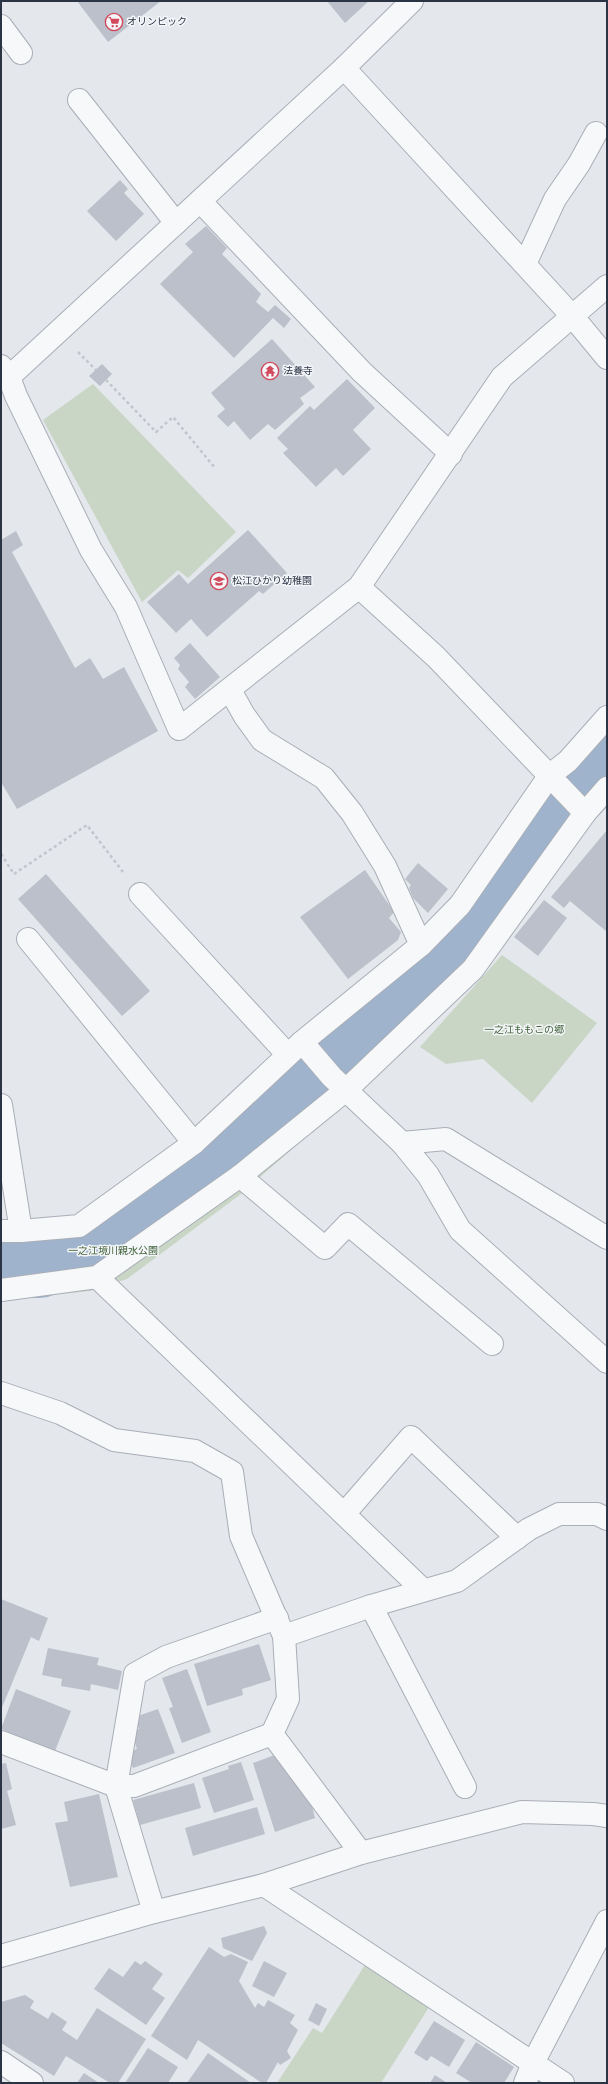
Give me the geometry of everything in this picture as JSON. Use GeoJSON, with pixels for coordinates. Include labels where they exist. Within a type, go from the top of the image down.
{"type":"FeatureCollection","features":[{"type":"Feature","properties":{"kind":"street"},"geometry":{"type":"LineString","coordinates":[[412,1],[344,68],[176,223],[7,387],[91,550],[126,607],[179,729],[359,587],[502,378],[607,286]]}},
{"type":"Feature","properties":{"kind":"street"},"geometry":{"type":"LineString","coordinates":[[1,26],[21,53]]}},
{"type":"Feature","properties":{"kind":"street"},"geometry":{"type":"LineString","coordinates":[[344,68],[525,264],[573,317],[607,358]]}},
{"type":"Feature","properties":{"kind":"street"},"geometry":{"type":"LineString","coordinates":[[79,100],[176,223]]}},
{"type":"Feature","properties":{"kind":"street"},"geometry":{"type":"LineString","coordinates":[[525,264],[555,199],[579,164],[596,133]]}},
{"type":"Feature","properties":{"kind":"street"},"geometry":{"type":"LineString","coordinates":[[200,201],[362,372],[451,454]]}},
{"type":"Feature","properties":{"kind":"street"},"geometry":{"type":"LineString","coordinates":[[359,587],[436,657],[583,810]]}},
{"type":"Feature","properties":{"kind":"street"},"geometry":{"type":"LineString","coordinates":[[230,690],[244,715],[262,740],[324,778],[352,813],[385,866],[421,945]]}},
{"type":"Feature","properties":{"kind":"street"},"geometry":{"type":"LineString","coordinates":[[1,1105],[11,1231],[79,1226],[194,1143],[421,945],[460,905],[557,783],[568,761],[607,717]]}},
{"type":"Feature","properties":{"kind":"street"},"geometry":{"type":"LineString","coordinates":[[1,1290],[98,1277],[240,1176],[339,1084],[473,969],[583,810],[607,788]]}},
{"type":"Feature","properties":{"kind":"street"},"geometry":{"type":"LineString","coordinates":[[140,894],[300,1050],[402,1142],[428,1175],[460,1230],[607,1362]]}},
{"type":"Feature","properties":{"kind":"street"},"geometry":{"type":"LineString","coordinates":[[28,939],[194,1143]]}},
{"type":"Feature","properties":{"kind":"street"},"geometry":{"type":"LineString","coordinates":[[402,1142],[446,1139],[607,1238]]}},
{"type":"Feature","properties":{"kind":"street"},"geometry":{"type":"LineString","coordinates":[[240,1176],[325,1248],[348,1224],[492,1344]]}},
{"type":"Feature","properties":{"kind":"street"},"geometry":{"type":"LineString","coordinates":[[98,1277],[423,1590]]}},
{"type":"Feature","properties":{"kind":"street"},"geometry":{"type":"LineString","coordinates":[[1,1393],[60,1413],[114,1440],[195,1451],[232,1472],[241,1536],[280,1627],[288,1699],[272,1734],[134,1786],[116,1786],[1,1742]]}},
{"type":"Feature","properties":{"kind":"street"},"geometry":{"type":"LineString","coordinates":[[344,1514],[411,1437],[517,1538]]}},
{"type":"Feature","properties":{"kind":"street"},"geometry":{"type":"LineString","coordinates":[[154,1912],[116,1786],[135,1674],[166,1657],[280,1627],[371,1606],[423,1590],[457,1582],[529,1529],[559,1514],[598,1514],[607,1519]]}},
{"type":"Feature","properties":{"kind":"street"},"geometry":{"type":"LineString","coordinates":[[371,1606],[465,1787]]}},
{"type":"Feature","properties":{"kind":"street"},"geometry":{"type":"LineString","coordinates":[[272,1734],[361,1853]]}},
{"type":"Feature","properties":{"kind":"street"},"geometry":{"type":"LineString","coordinates":[[1,1956],[154,1912],[264,1885],[361,1853],[522,1812],[593,1814],[607,1816]]}},
{"type":"Feature","properties":{"kind":"street"},"geometry":{"type":"LineString","coordinates":[[264,1885],[529,2073],[563,2083]]}},
{"type":"Feature","properties":{"kind":"street"},"geometry":{"type":"LineString","coordinates":[[529,2073],[607,1921]]}},
{"type":"Feature","properties":{"kind":"street"},"geometry":{"type":"LineString","coordinates":[[1,2062],[32,2083]]}},
{"type":"Feature","properties":{"kind":"path"},"geometry":{"type":"LineString","coordinates":[[76,350],[96,370]]}},
{"type":"Feature","properties":{"kind":"path"},"geometry":{"type":"LineString","coordinates":[[106,380],[156,432],[173,417],[215,468]]}},
{"type":"Feature","properties":{"kind":"path"},"geometry":{"type":"LineString","coordinates":[[1,854],[14,874],[87,825],[140,894]]}},
{"type":"Feature","properties":{"kind":"green space"},"geometry":{"type":"Polygon","coordinates":[[[93,384],[236,532],[188,578],[178,570],[142,602],[43,420],[93,384]]]}},
{"type":"Feature","properties":{"kind":"green space"},"geometry":{"type":"Polygon","coordinates":[[[607,734],[607,805],[569,839],[373,1076],[329,1034],[438,948],[476,906],[512,851],[550,800],[607,734]]]}},
{"type":"Feature","properties":{"kind":"green space","name":"一之江ももこの郷"},"geometry":{"type":"Polygon","coordinates":[[[502,955],[597,1023],[532,1103],[483,1059],[446,1064],[420,1047],[502,955]]]}},
{"type":"Feature","properties":{"kind":"green space","name":"一之江境川親水公園"},"geometry":{"type":"Polygon","coordinates":[[[288,1070],[331,1115],[241,1194],[127,1279],[90,1291],[1,1300],[1,1246],[29,1245],[60,1238],[112,1219],[206,1148],[288,1070]]]}},
{"type":"Feature","properties":{"kind":"green space"},"geometry":{"type":"Polygon","coordinates":[[[365,1965],[431,2004],[381,2083],[277,2083],[313,2028],[322,2033],[365,1965]]]}},
{"type":"Feature","properties":{"kind":"building","name":"オリンピック"},"geometry":{"type":"Polygon","coordinates":[[[77,1],[161,1],[108,42],[77,1]]]}},
{"type":"Feature","properties":{"kind":"building"},"geometry":{"type":"Polygon","coordinates":[[[327,1],[369,1],[345,23],[327,1]]]}},
{"type":"Feature","properties":{"kind":"building"},"geometry":{"type":"Polygon","coordinates":[[[120,180],[128,189],[124,193],[144,214],[116,241],[87,211],[120,180]]]}},
{"type":"Feature","properties":{"kind":"building"},"geometry":{"type":"Polygon","coordinates":[[[206,226],[227,248],[222,254],[261,294],[256,302],[268,312],[275,305],[291,319],[284,328],[273,318],[234,358],[160,284],[193,252],[185,244],[206,226]]]}},
{"type":"Feature","properties":{"kind":"building"},"geometry":{"type":"Polygon","coordinates":[[[272,339],[315,387],[300,398],[304,404],[275,430],[268,424],[250,440],[234,421],[228,427],[217,416],[225,409],[211,393],[272,339]]]}},
{"type":"Feature","properties":{"kind":"building"},"geometry":{"type":"Polygon","coordinates":[[[102,364],[112,374],[100,386],[89,376],[102,364]]]}},
{"type":"Feature","properties":{"kind":"building"},"geometry":{"type":"Polygon","coordinates":[[[347,379],[375,408],[353,430],[371,449],[343,476],[336,468],[316,487],[283,453],[288,449],[277,438],[310,406],[314,410],[347,379]]]}},
{"type":"Feature","properties":{"kind":"building"},"geometry":{"type":"Polygon","coordinates":[[[248,530],[287,573],[263,594],[259,591],[207,637],[191,619],[176,633],[147,602],[179,574],[188,584],[248,530]]]}},
{"type":"Feature","properties":{"kind":"building"},"geometry":{"type":"Polygon","coordinates":[[[16,531],[23,545],[12,552],[75,668],[90,658],[103,679],[124,667],[158,731],[17,809],[1,782],[1,540],[16,531]]]}},
{"type":"Feature","properties":{"kind":"building"},"geometry":{"type":"Polygon","coordinates":[[[190,643],[220,677],[195,699],[185,687],[189,682],[178,669],[180,665],[174,658],[190,643]]]}},
{"type":"Feature","properties":{"kind":"building"},"geometry":{"type":"Polygon","coordinates":[[[607,830],[607,932],[570,901],[564,908],[551,897],[607,830]]]}},
{"type":"Feature","properties":{"kind":"building"},"geometry":{"type":"Polygon","coordinates":[[[418,863],[448,889],[428,913],[413,898],[409,888],[411,885],[405,879],[418,863]]]}},
{"type":"Feature","properties":{"kind":"building"},"geometry":{"type":"Polygon","coordinates":[[[365,870],[394,912],[389,918],[401,932],[398,940],[348,979],[300,917],[365,870]]]}},
{"type":"Feature","properties":{"kind":"building"},"geometry":{"type":"Polygon","coordinates":[[[46,874],[150,991],[122,1016],[18,899],[46,874]]]}},
{"type":"Feature","properties":{"kind":"building"},"geometry":{"type":"Polygon","coordinates":[[[544,900],[567,918],[538,956],[514,937],[544,900]]]}},
{"type":"Feature","properties":{"kind":"building"},"geometry":{"type":"Polygon","coordinates":[[[1,1599],[48,1618],[39,1641],[31,1637],[1,1710],[1,1599]]]}},
{"type":"Feature","properties":{"kind":"building"},"geometry":{"type":"Polygon","coordinates":[[[259,1644],[271,1680],[242,1689],[243,1695],[207,1706],[194,1664],[259,1644]]]}},
{"type":"Feature","properties":{"kind":"building"},"geometry":{"type":"Polygon","coordinates":[[[48,1648],[99,1658],[97,1665],[122,1671],[118,1690],[91,1684],[90,1691],[61,1686],[62,1679],[42,1675],[48,1648]]]}},
{"type":"Feature","properties":{"kind":"building"},"geometry":{"type":"Polygon","coordinates":[[[187,1669],[211,1732],[182,1743],[169,1708],[173,1707],[162,1678],[187,1669]]]}},
{"type":"Feature","properties":{"kind":"building"},"geometry":{"type":"Polygon","coordinates":[[[16,1689],[71,1711],[55,1751],[1,1729],[16,1689]]]}},
{"type":"Feature","properties":{"kind":"building"},"geometry":{"type":"Polygon","coordinates":[[[158,1709],[175,1753],[133,1768],[127,1753],[137,1749],[131,1732],[139,1729],[135,1717],[158,1709]]]}},
{"type":"Feature","properties":{"kind":"building"},"geometry":{"type":"Polygon","coordinates":[[[277,1754],[312,1806],[315,1818],[275,1832],[253,1763],[277,1754]]]}},
{"type":"Feature","properties":{"kind":"building"},"geometry":{"type":"Polygon","coordinates":[[[241,1762],[254,1800],[214,1813],[202,1778],[229,1769],[228,1766],[241,1762]]]}},
{"type":"Feature","properties":{"kind":"building"},"geometry":{"type":"Polygon","coordinates":[[[6,1763],[12,1789],[7,1791],[16,1825],[1,1829],[1,1764],[6,1763]]]}},
{"type":"Feature","properties":{"kind":"building"},"geometry":{"type":"Polygon","coordinates":[[[194,1783],[201,1808],[140,1825],[133,1800],[194,1783]]]}},
{"type":"Feature","properties":{"kind":"building"},"geometry":{"type":"Polygon","coordinates":[[[99,1794],[118,1877],[70,1887],[55,1823],[68,1821],[64,1802],[99,1794]]]}},
{"type":"Feature","properties":{"kind":"building"},"geometry":{"type":"Polygon","coordinates":[[[257,1807],[265,1834],[193,1856],[185,1828],[257,1807]]]}},
{"type":"Feature","properties":{"kind":"building"},"geometry":{"type":"Polygon","coordinates":[[[264,1926],[267,1933],[252,1961],[223,1948],[221,1938],[264,1926]]]}},
{"type":"Feature","properties":{"kind":"building"},"geometry":{"type":"Polygon","coordinates":[[[209,1947],[224,1957],[231,1954],[248,1962],[239,1981],[255,2008],[258,2003],[264,2007],[268,2000],[295,2015],[290,2023],[298,2030],[287,2051],[291,2058],[280,2065],[278,2062],[266,2083],[262,2083],[198,2040],[187,2060],[151,2036],[209,1947]]]}},
{"type":"Feature","properties":{"kind":"building"},"geometry":{"type":"Polygon","coordinates":[[[135,1961],[141,1965],[145,1961],[163,1974],[152,1989],[165,1998],[146,2025],[94,1989],[109,1968],[123,1977],[135,1961]]]}},
{"type":"Feature","properties":{"kind":"building"},"geometry":{"type":"Polygon","coordinates":[[[264,1961],[287,1973],[274,1997],[252,1986],[264,1961]]]}},
{"type":"Feature","properties":{"kind":"building"},"geometry":{"type":"Polygon","coordinates":[[[25,1995],[34,2001],[30,2008],[48,2019],[52,2012],[67,2022],[62,2030],[77,2040],[97,2008],[146,2039],[118,2083],[110,2083],[66,2056],[54,2076],[1,2043],[1,2002],[25,1995]]]}},
{"type":"Feature","properties":{"kind":"building"},"geometry":{"type":"Polygon","coordinates":[[[316,2003],[327,2009],[319,2026],[308,2020],[316,2003]]]}},
{"type":"Feature","properties":{"kind":"building"},"geometry":{"type":"Polygon","coordinates":[[[434,2021],[465,2040],[449,2067],[431,2056],[427,2061],[414,2053],[434,2021]]]}},
{"type":"Feature","properties":{"kind":"building"},"geometry":{"type":"Polygon","coordinates":[[[476,2042],[514,2067],[504,2083],[472,2083],[456,2073],[476,2042]]]}},
{"type":"Feature","properties":{"kind":"building"},"geometry":{"type":"Polygon","coordinates":[[[148,2048],[178,2067],[168,2083],[125,2083],[148,2048]]]}},
{"type":"Feature","properties":{"kind":"building"},"geometry":{"type":"Polygon","coordinates":[[[208,2053],[251,2083],[187,2083],[208,2053]]]}},
{"type":"Feature","properties":{"kind":"building"},"geometry":{"type":"Polygon","coordinates":[[[84,2073],[99,2083],[77,2083],[84,2073]]]}},
{"type":"Feature","properties":{"kind":"building"},"geometry":{"type":"Polygon","coordinates":[[[435,2075],[447,2083],[430,2083],[435,2075]]]}},
{"type":"Feature","properties":{"kind":"waterway"},"geometry":{"type":"LineString","coordinates":[[1,1268],[40,1268],[107,1235],[447,968],[492,909],[551,821],[607,764]]}},
{"type":"Feature","properties":{"kind":"place","name":"オリンピック"},"geometry":{"type":"Point","coordinates":[114,22]}},
{"type":"Feature","properties":{"kind":"place","name":"法養寺"},"geometry":{"type":"Point","coordinates":[270,371]}},
{"type":"Feature","properties":{"kind":"place","name":"松江ひかり幼稚園"},"geometry":{"type":"Point","coordinates":[219,581]}}]}
